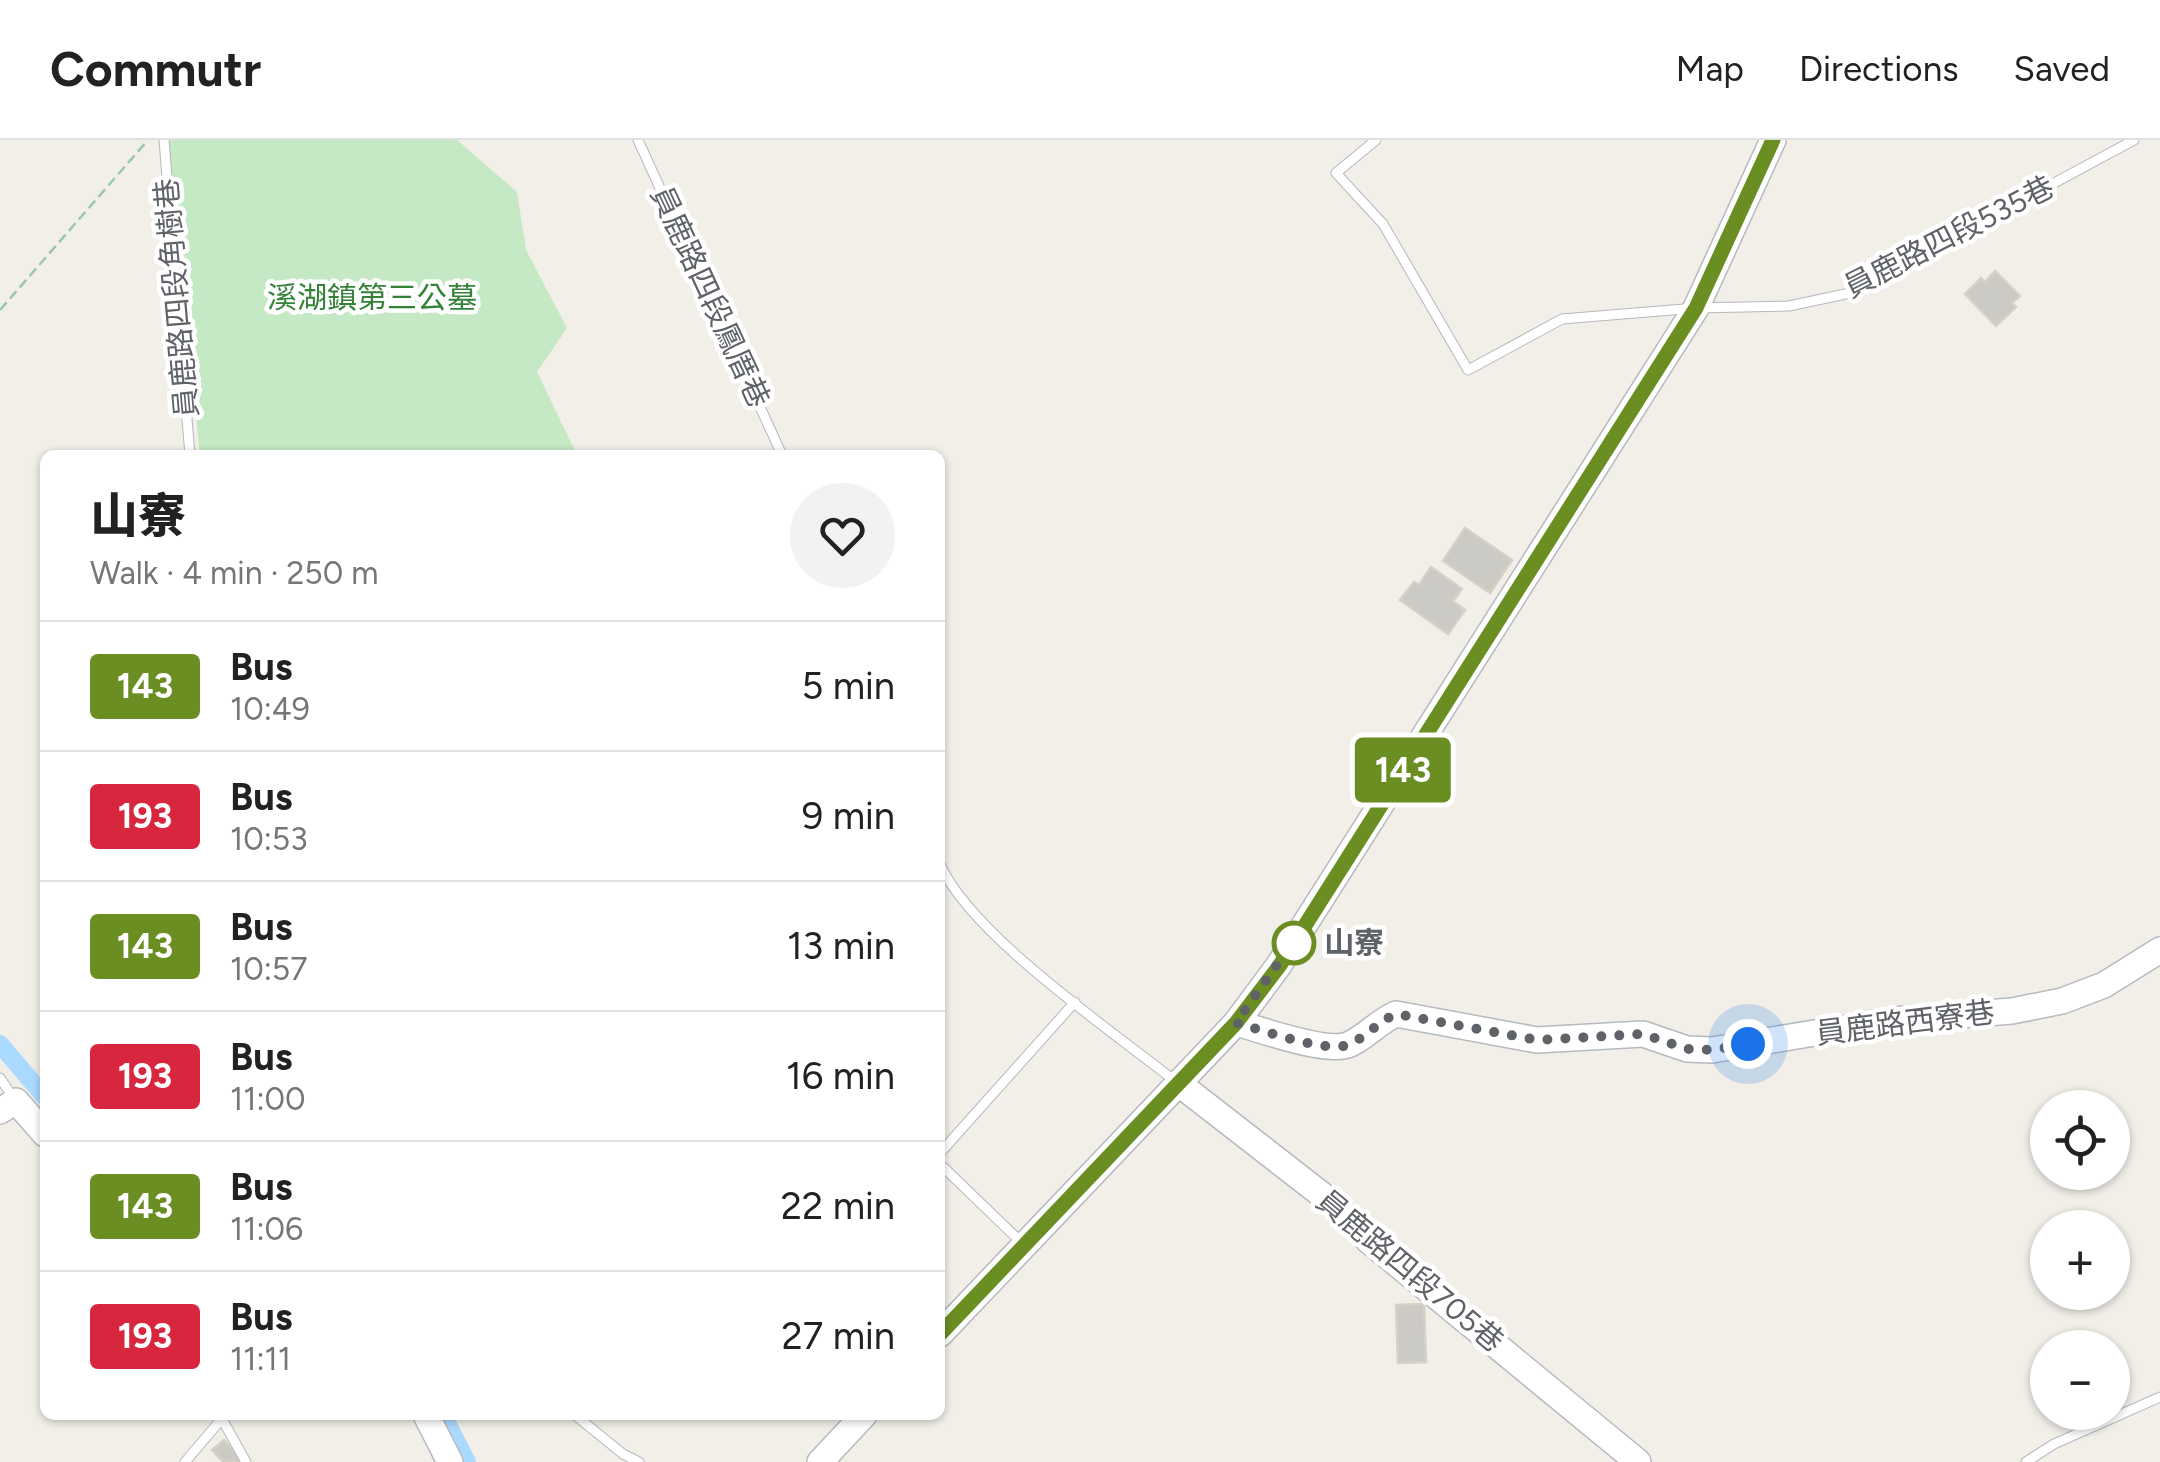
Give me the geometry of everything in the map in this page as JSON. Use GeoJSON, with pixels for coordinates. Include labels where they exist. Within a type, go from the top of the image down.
{"type":"FeatureCollection","features":[{"type":"Feature","properties":{"kind":"street"},"geometry":{"type":"LineString","coordinates":[[945,1329],[1236,1023],[1280,965],[1696,308],[1773,140]]}},
{"type":"Feature","properties":{"kind":"street","name":"員鹿路西寮巷"},"geometry":{"type":"LineString","coordinates":[[1236,1023],[1330,1048],[1348,1046],[1380,1021],[1396,1014],[1537,1040],[1643,1034],[1687,1049],[1712,1050],[1893,1020],[2012,1011],[2062,1001],[2104,985],[2160,950]]}},
{"type":"Feature","properties":{"kind":"street","name":"員鹿路四段705巷"},"geometry":{"type":"LineString","coordinates":[[1178,1084],[1335,1205],[1368,1240],[1638,1462]]}},
{"type":"Feature","properties":{"kind":"street"},"geometry":{"type":"LineString","coordinates":[[8,1106],[40,1130]]}},
{"type":"Feature","properties":{"kind":"street"},"geometry":{"type":"LineString","coordinates":[[429,1420],[450,1462]]}},
{"type":"Feature","properties":{"kind":"street"},"geometry":{"type":"LineString","coordinates":[[820,1462],[859,1420]]}},
{"type":"Feature","properties":{"kind":"lane","name":"員鹿路四段角樹巷"},"geometry":{"type":"LineString","coordinates":[[164,140],[190,450]]}},
{"type":"Feature","properties":{"kind":"lane","name":"員鹿路四段鳳厝巷"},"geometry":{"type":"LineString","coordinates":[[638,140],[780,450]]}},
{"type":"Feature","properties":{"kind":"lane","name":"員鹿路四段535巷"},"geometry":{"type":"LineString","coordinates":[[1376,140],[1336,173],[1383,224],[1468,370],[1562,319],[1696,308],[1788,306],[1850,293],[2134,140]]}},
{"type":"Feature","properties":{"kind":"lane"},"geometry":{"type":"LineString","coordinates":[[945,876],[990,931],[1178,1084]]}},
{"type":"Feature","properties":{"kind":"lane"},"geometry":{"type":"LineString","coordinates":[[945,1148],[1076,1002]]}},
{"type":"Feature","properties":{"kind":"lane"},"geometry":{"type":"LineString","coordinates":[[0,1078],[8,1106]]}},
{"type":"Feature","properties":{"kind":"lane"},"geometry":{"type":"LineString","coordinates":[[945,1169],[1024,1245]]}},
{"type":"Feature","properties":{"kind":"lane"},"geometry":{"type":"LineString","coordinates":[[2026,1462],[2054,1444],[2160,1398]]}},
{"type":"Feature","properties":{"kind":"lane"},"geometry":{"type":"LineString","coordinates":[[185,1462],[221,1420]]}},
{"type":"Feature","properties":{"kind":"lane"},"geometry":{"type":"LineString","coordinates":[[225,1420],[246,1462]]}},
{"type":"Feature","properties":{"kind":"lane"},"geometry":{"type":"LineString","coordinates":[[582,1420],[640,1462]]}},
{"type":"Feature","properties":{"kind":"path"},"geometry":{"type":"LineString","coordinates":[[0,310],[148,140]]}},
{"type":"Feature","properties":{"kind":"green space","name":"溪湖鎮第三公墓"},"geometry":{"type":"Polygon","coordinates":[[[168,140],[457,140],[517,192],[526,250],[567,328],[537,372],[575,450],[199,450],[168,140]]]}},
{"type":"Feature","properties":{"kind":"building"},"geometry":{"type":"Polygon","coordinates":[[[1995,271],[2020,296],[2012,303],[2016,307],[1996,326],[1965,294],[1995,271]]]}},
{"type":"Feature","properties":{"kind":"building"},"geometry":{"type":"Polygon","coordinates":[[[1465,528],[1512,560],[1490,593],[1443,561],[1465,528]]]}},
{"type":"Feature","properties":{"kind":"building"},"geometry":{"type":"Polygon","coordinates":[[[1431,567],[1462,589],[1453,601],[1465,610],[1448,634],[1400,600],[1414,582],[1419,585],[1431,567]]]}},
{"type":"Feature","properties":{"kind":"building"},"geometry":{"type":"Polygon","coordinates":[[[1424,1304],[1426,1362],[1398,1363],[1396,1305],[1424,1304]]]}},
{"type":"Feature","properties":{"kind":"building"},"geometry":{"type":"Polygon","coordinates":[[[224,1440],[244,1462],[223,1462],[212,1450],[224,1440]]]}},
{"type":"Feature","properties":{"kind":"waterway"},"geometry":{"type":"LineString","coordinates":[[0,1044],[40,1091]]}},
{"type":"Feature","properties":{"kind":"waterway"},"geometry":{"type":"LineString","coordinates":[[446,1420],[467,1462]]}},
{"type":"Feature","properties":{"kind":"bus line","name":"143"},"geometry":{"type":"LineString","coordinates":[[945,1329],[1236,1023],[1280,965],[1696,308],[1773,140]]}},
{"type":"Feature","properties":{"kind":"place","name":"山寮"},"geometry":{"type":"Point","coordinates":[1294,943]}},
{"type":"Feature","properties":{"kind":"route"},"geometry":{"type":"LineString","coordinates":[[1294,943],[1300,932],[1236,1023],[1330,1048],[1348,1046],[1380,1021],[1396,1014],[1537,1040],[1643,1034],[1687,1049],[1712,1050],[1748,1044]]}}]}
